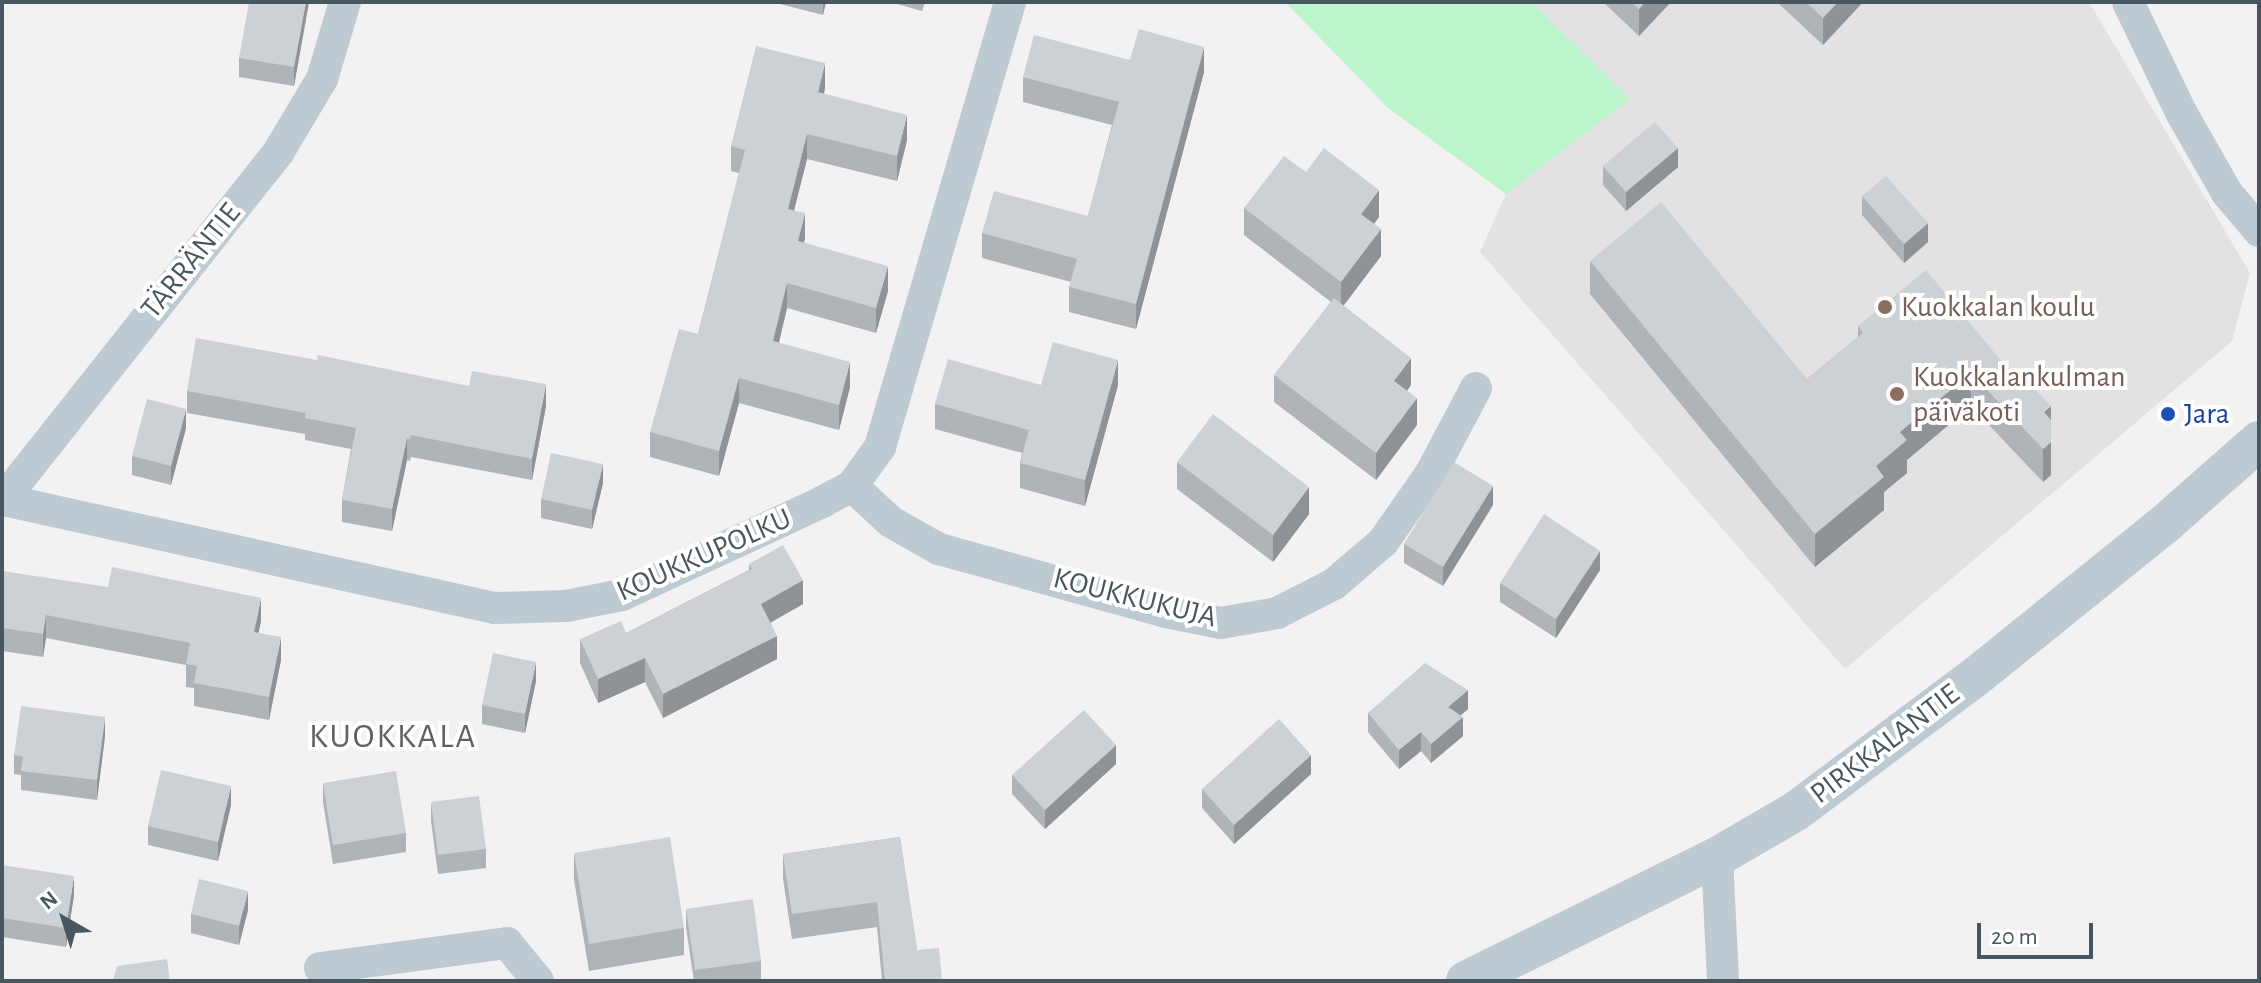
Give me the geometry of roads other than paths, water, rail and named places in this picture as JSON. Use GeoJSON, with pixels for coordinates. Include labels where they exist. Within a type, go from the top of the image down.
{"type":"FeatureCollection","features":[{"type":"Feature","properties":{"kind":"street","name":"TÄRRÄNTIE"},"geometry":{"type":"LineString","coordinates":[[3,501],[110,361],[279,151],[322,79],[345,2]]}},
{"type":"Feature","properties":{"kind":"street","name":"KOUKKUPOLKU"},"geometry":{"type":"LineString","coordinates":[[3,501],[495,608],[566,606],[622,595],[852,486],[880,447],[1010,2]]}},
{"type":"Feature","properties":{"kind":"street"},"geometry":{"type":"LineString","coordinates":[[2128,2],[2182,114],[2227,193],[2259,231]]}},
{"type":"Feature","properties":{"kind":"street","name":"KOUKKUKUJA"},"geometry":{"type":"LineString","coordinates":[[852,486],[891,522],[939,549],[1166,612],[1221,623],[1277,613],[1334,584],[1383,542],[1431,473],[1476,388]]}},
{"type":"Feature","properties":{"kind":"street","name":"PIRKKALANTIE"},"geometry":{"type":"LineString","coordinates":[[1466,981],[1717,857],[1796,811],[1974,678],[2166,523],[2259,441]]}},
{"type":"Feature","properties":{"kind":"street"},"geometry":{"type":"LineString","coordinates":[[1717,857],[1723,981]]}},
{"type":"Feature","properties":{"kind":"street"},"geometry":{"type":"LineString","coordinates":[[320,968],[507,943],[538,981]]}},
{"type":"Feature","properties":{"kind":"place","name":"Kuokkalan koulu"},"geometry":{"type":"Point","coordinates":[1885,307]}},
{"type":"Feature","properties":{"kind":"place","name":"Kuokkalankulman päiväkoti"},"geometry":{"type":"Point","coordinates":[1897,394]}},
{"type":"Feature","properties":{"kind":"place","name":"Jara"},"geometry":{"type":"Point","coordinates":[2168,414]}},
{"type":"Feature","properties":{"kind":"district","name":"KUOKKALA"},"geometry":{"type":"Point","coordinates":[393,738]}}]}
